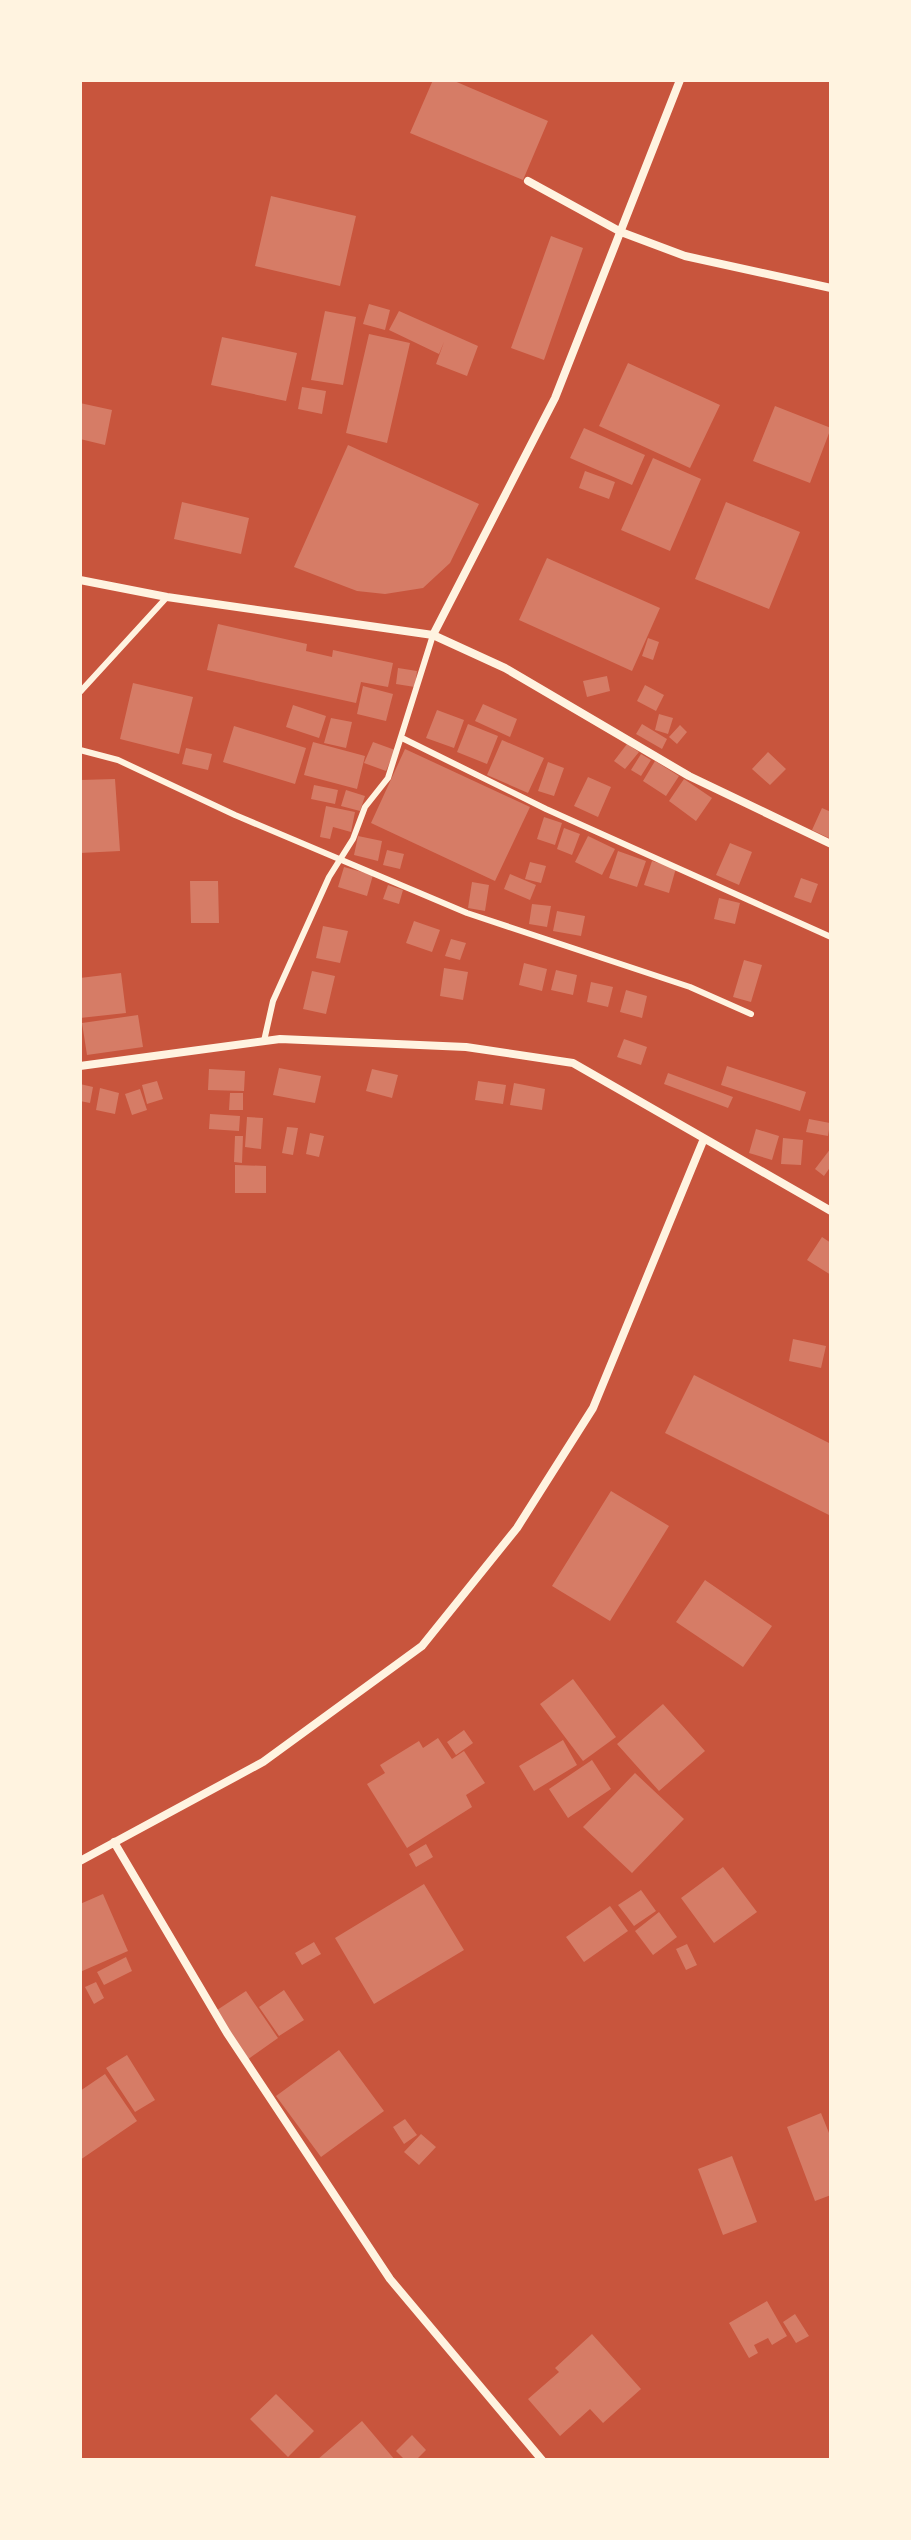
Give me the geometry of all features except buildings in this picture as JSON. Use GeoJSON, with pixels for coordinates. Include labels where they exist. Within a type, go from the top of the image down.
{"type":"FeatureCollection","features":[{"type":"Feature","properties":{"kind":"street"},"geometry":{"type":"LineString","coordinates":[[433,635],[555,398],[680,80]]}},
{"type":"Feature","properties":{"kind":"street"},"geometry":{"type":"LineString","coordinates":[[528,181],[621,232],[685,256],[831,288]]}},
{"type":"Feature","properties":{"kind":"street"},"geometry":{"type":"LineString","coordinates":[[80,580],[167,597],[433,635],[505,668],[689,776],[831,844]]}},
{"type":"Feature","properties":{"kind":"street"},"geometry":{"type":"LineString","coordinates":[[80,1066],[264,1041],[466,1047],[573,1063],[703,1141],[831,1211]]}},
{"type":"Feature","properties":{"kind":"street"},"geometry":{"type":"LineString","coordinates":[[80,1861],[263,1762],[422,1646],[517,1528],[593,1408],[703,1141]]}},
{"type":"Feature","properties":{"kind":"street"},"geometry":{"type":"LineString","coordinates":[[114,1842],[220,2022],[390,2279],[542,2460]]}},
{"type":"Feature","properties":{"kind":"lane"},"geometry":{"type":"LineString","coordinates":[[80,692],[167,597]]}},
{"type":"Feature","properties":{"kind":"lane"},"geometry":{"type":"LineString","coordinates":[[264,1041],[273,1001],[340,856],[353,839],[365,807],[388,778],[433,635]]}},
{"type":"Feature","properties":{"kind":"lane"},"geometry":{"type":"LineString","coordinates":[[402,738],[546,809],[831,937]]}},
{"type":"Feature","properties":{"kind":"lane"},"geometry":{"type":"LineString","coordinates":[[80,750],[118,760],[235,815],[340,856],[467,913],[648,972],[751,1014]]}}]}
